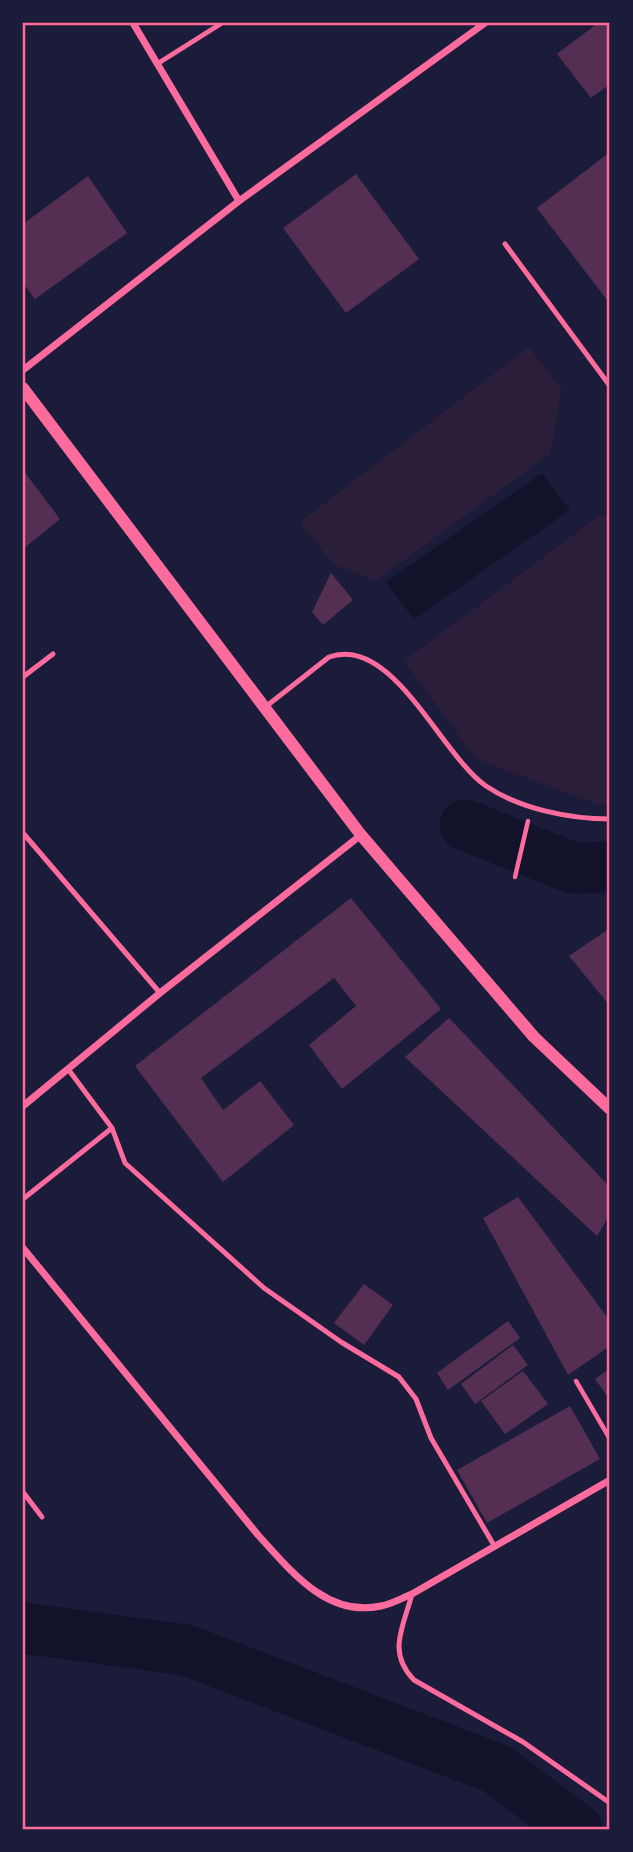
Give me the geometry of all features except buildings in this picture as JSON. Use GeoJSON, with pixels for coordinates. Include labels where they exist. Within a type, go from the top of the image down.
{"type":"FeatureCollection","features":[{"type":"Feature","properties":{"kind":"street"},"geometry":{"type":"LineString","coordinates":[[132,23],[239,201]]}},
{"type":"Feature","properties":{"kind":"street"},"geometry":{"type":"LineString","coordinates":[[23,370],[239,201],[485,23]]}},
{"type":"Feature","properties":{"kind":"street"},"geometry":{"type":"LineString","coordinates":[[23,388],[361,835],[534,1037],[610,1109]]}},
{"type":"Feature","properties":{"kind":"street"},"geometry":{"type":"LineString","coordinates":[[23,1106],[160,993],[361,835]]}},
{"type":"Feature","properties":{"kind":"street"},"geometry":{"type":"LineString","coordinates":[[23,1248],[293,1574],[322,1597],[347,1607],[381,1606],[412,1594],[610,1480]]}},
{"type":"Feature","properties":{"kind":"lane"},"geometry":{"type":"LineString","coordinates":[[157,64],[222,23]]}},
{"type":"Feature","properties":{"kind":"lane"},"geometry":{"type":"LineString","coordinates":[[505,244],[610,386]]}},
{"type":"Feature","properties":{"kind":"lane"},"geometry":{"type":"LineString","coordinates":[[264,708],[329,657],[339,653],[360,654],[381,665],[462,765],[487,787],[531,807],[593,819],[610,819]]}},
{"type":"Feature","properties":{"kind":"lane"},"geometry":{"type":"LineString","coordinates":[[23,677],[53,654]]}},
{"type":"Feature","properties":{"kind":"lane"},"geometry":{"type":"LineString","coordinates":[[23,833],[160,993]]}},
{"type":"Feature","properties":{"kind":"lane"},"geometry":{"type":"LineString","coordinates":[[68,1069],[112,1128],[125,1163],[264,1287],[341,1342],[399,1377],[416,1399],[431,1438],[495,1546]]}},
{"type":"Feature","properties":{"kind":"lane"},"geometry":{"type":"LineString","coordinates":[[23,1199],[112,1128]]}},
{"type":"Feature","properties":{"kind":"lane"},"geometry":{"type":"LineString","coordinates":[[23,1492],[42,1517]]}},
{"type":"Feature","properties":{"kind":"lane"},"geometry":{"type":"LineString","coordinates":[[412,1594],[397,1651],[401,1667],[414,1680],[523,1742],[610,1803]]}},
{"type":"Feature","properties":{"kind":"path"},"geometry":{"type":"LineString","coordinates":[[515,877],[531,807]]}},
{"type":"Feature","properties":{"kind":"path"},"geometry":{"type":"LineString","coordinates":[[576,1381],[610,1439]]}},
{"type":"Feature","properties":{"kind":"shaded area"},"geometry":{"type":"Polygon","coordinates":[[[529,347],[562,390],[550,454],[375,581],[332,563],[300,522],[529,347]]]}},
{"type":"Feature","properties":{"kind":"shaded area"},"geometry":{"type":"Polygon","coordinates":[[[542,473],[570,510],[414,619],[386,582],[542,473]]]}},
{"type":"Feature","properties":{"kind":"shaded area"},"geometry":{"type":"Polygon","coordinates":[[[600,515],[610,516],[610,804],[599,805],[476,759],[404,661],[600,515]]]}},
{"type":"Feature","properties":{"kind":"waterway"},"geometry":{"type":"LineString","coordinates":[[465,825],[573,868],[610,867]]}},
{"type":"Feature","properties":{"kind":"waterway"},"geometry":{"type":"LineString","coordinates":[[23,1628],[186,1650],[497,1769],[577,1829]]}}]}
